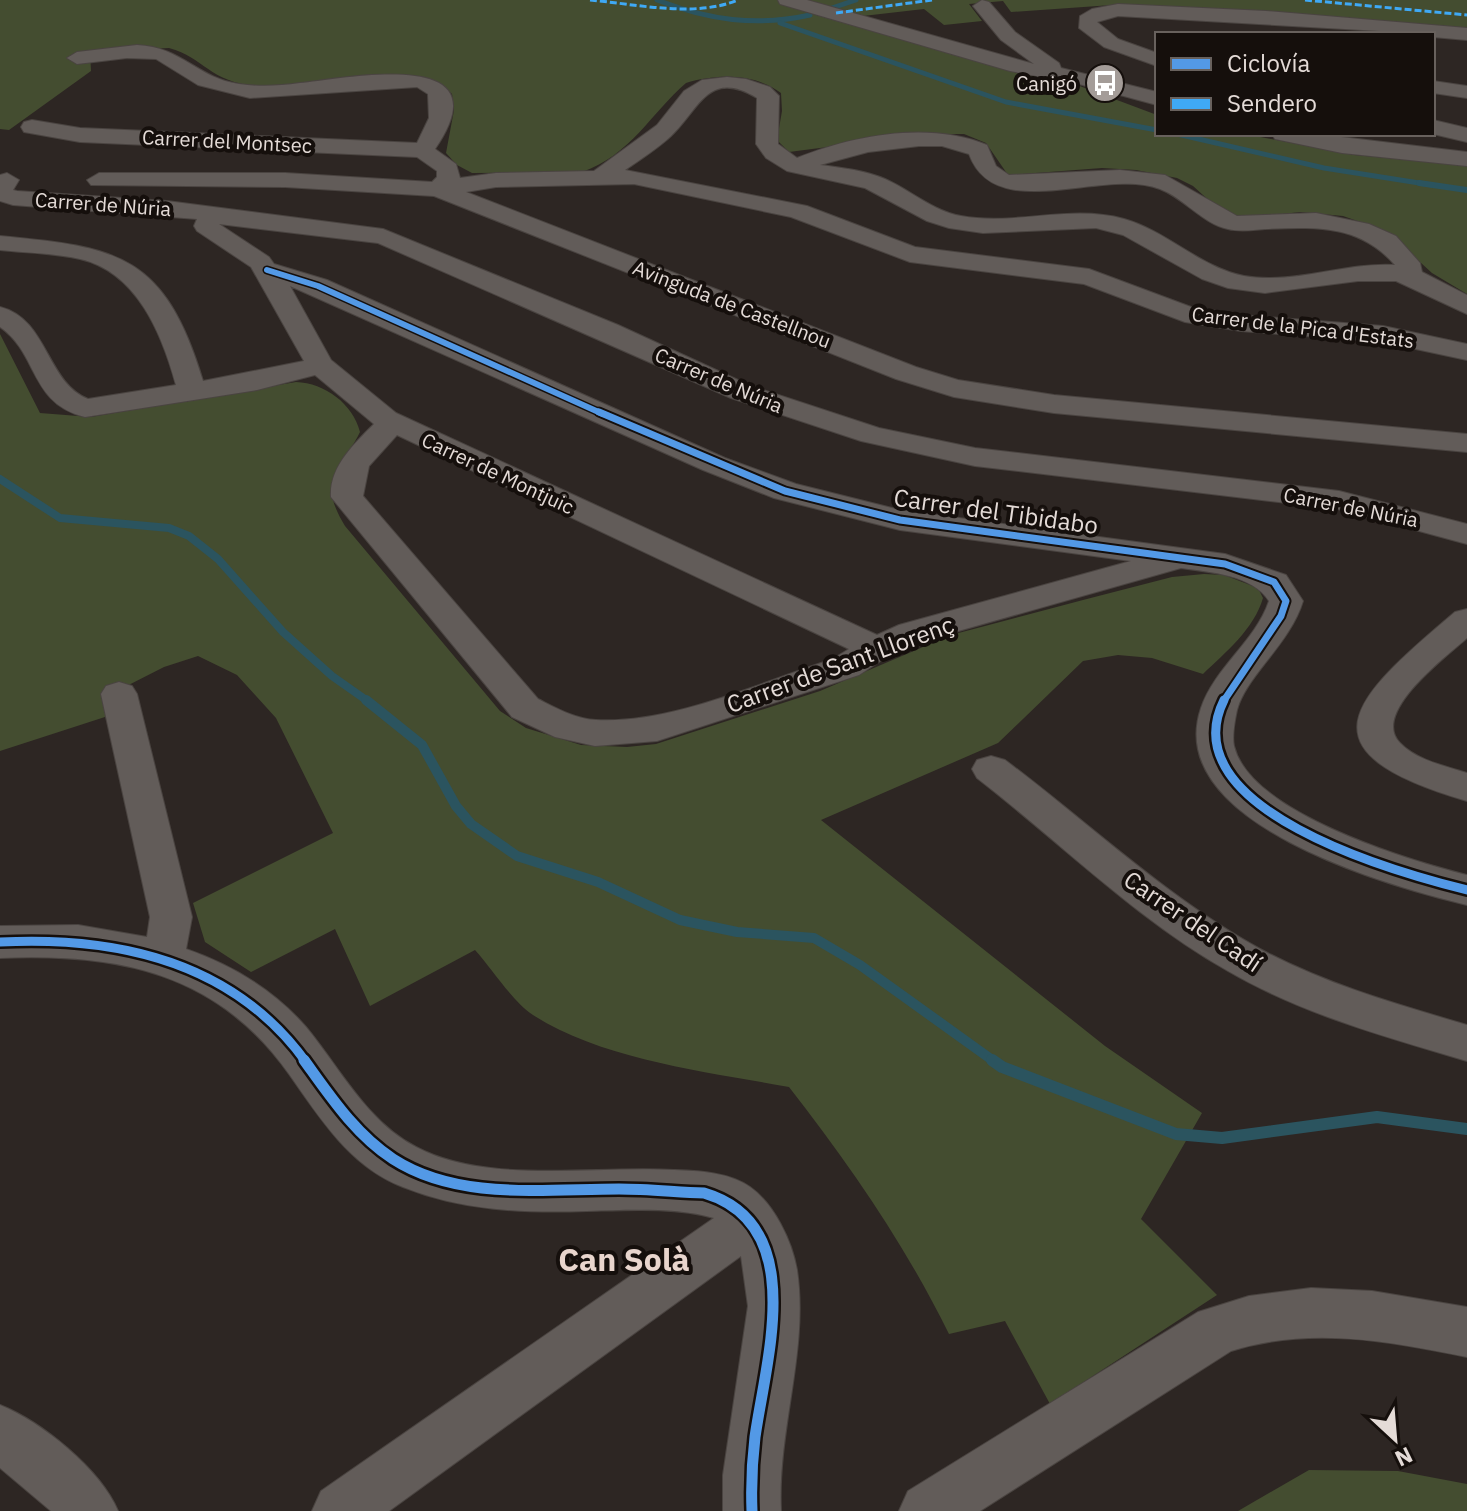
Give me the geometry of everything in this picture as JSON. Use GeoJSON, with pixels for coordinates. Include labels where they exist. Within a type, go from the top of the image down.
{"type":"FeatureCollection","features":[{"type":"Feature","properties":{"kind":"street"},"geometry":{"type":"LineString","coordinates":[[787,0],[1017,67],[1081,78]]}},
{"type":"Feature","properties":{"kind":"street"},"geometry":{"type":"LineString","coordinates":[[982,6],[1024,49],[1051,66],[1122,91],[1155,99]]}},
{"type":"Feature","properties":{"kind":"street"},"geometry":{"type":"LineString","coordinates":[[1155,59],[1111,43],[1089,28],[1090,16],[1108,11],[1212,26],[1276,18],[1467,34]]}},
{"type":"Feature","properties":{"kind":"street"},"geometry":{"type":"LineString","coordinates":[[77,58],[157,53],[176,60],[201,80],[267,93],[323,90],[397,79],[424,81],[434,87],[440,109],[437,130],[423,150],[448,169],[449,178],[427,187]]}},
{"type":"Feature","properties":{"kind":"street"},"geometry":{"type":"LineString","coordinates":[[1435,77],[1467,78]]}},
{"type":"Feature","properties":{"kind":"street"},"geometry":{"type":"LineString","coordinates":[[603,175],[666,129],[693,94],[711,84],[740,85],[763,92],[770,103],[767,144],[779,159],[876,183],[925,214],[943,221],[981,226],[1084,220],[1117,224],[1204,271],[1242,284],[1274,286],[1376,273],[1408,277],[1467,306]]}},
{"type":"Feature","properties":{"kind":"street"},"geometry":{"type":"LineString","coordinates":[[1435,87],[1467,92]]}},
{"type":"Feature","properties":{"kind":"street"},"geometry":{"type":"LineString","coordinates":[[1122,91],[1155,108]]}},
{"type":"Feature","properties":{"kind":"street"},"geometry":{"type":"LineString","coordinates":[[1435,125],[1467,125]]}},
{"type":"Feature","properties":{"kind":"street"},"geometry":{"type":"LineString","coordinates":[[1435,126],[1467,135]]}},
{"type":"Feature","properties":{"kind":"street","name":"Carrer del Montsec"},"geometry":{"type":"LineString","coordinates":[[32,127],[80,135],[423,150]]}},
{"type":"Feature","properties":{"kind":"street"},"geometry":{"type":"LineString","coordinates":[[1293,136],[1342,146],[1467,159]]}},
{"type":"Feature","properties":{"kind":"street"},"geometry":{"type":"LineString","coordinates":[[796,165],[855,150],[950,138],[979,150],[986,169],[1007,183],[1037,184],[1120,177],[1152,179],[1187,193],[1213,215],[1232,223],[1316,220],[1360,229],[1398,250],[1411,268],[1408,277]]}},
{"type":"Feature","properties":{"kind":"street","name":"Carrer de la Pica d'Estats"},"geometry":{"type":"LineString","coordinates":[[427,187],[603,175],[646,179],[798,211],[910,254],[1089,277],[1185,314],[1241,323],[1383,334],[1467,352]]}},
{"type":"Feature","properties":{"kind":"street","name":"Avinguda de Castellnou"},"geometry":{"type":"LineString","coordinates":[[4,180],[285,180],[427,187],[906,373],[954,388],[1054,404],[1467,443]]}},
{"type":"Feature","properties":{"kind":"street","name":"Carrer de Núria"},"geometry":{"type":"LineString","coordinates":[[4,180],[0,193],[13,198],[87,201],[383,236],[582,320],[741,392],[839,426],[909,445],[975,457],[1339,500],[1467,534]]}},
{"type":"Feature","properties":{"kind":"street","name":"Carrer de Montjuic"},"geometry":{"type":"LineString","coordinates":[[223,215],[209,219],[206,226],[267,270],[320,365],[333,380],[392,423],[876,648]]}},
{"type":"Feature","properties":{"kind":"street"},"geometry":{"type":"LineString","coordinates":[[0,243],[80,252],[119,265],[148,296],[186,369],[192,391]]}},
{"type":"Feature","properties":{"kind":"street","name":"Carrer del Tibidabo"},"geometry":{"type":"LineString","coordinates":[[267,270],[335,293],[714,464],[785,491],[900,520],[1186,556],[1261,575],[1274,582],[1286,601],[1274,627],[1218,711],[1214,729],[1219,752],[1239,785],[1281,822],[1309,837],[1381,866],[1467,890]]}},
{"type":"Feature","properties":{"kind":"street"},"geometry":{"type":"LineString","coordinates":[[0,315],[26,334],[60,396],[72,406],[100,408],[257,381],[320,365]]}},
{"type":"Feature","properties":{"kind":"street","name":"Carrer de Sant Llorenç"},"geometry":{"type":"LineString","coordinates":[[392,423],[353,468],[345,488],[347,497],[525,708],[543,719],[595,733],[657,729],[846,667],[876,648],[911,633],[1186,556]]}},
{"type":"Feature","properties":{"kind":"street"},"geometry":{"type":"LineString","coordinates":[[1467,620],[1386,694],[1373,716],[1371,729],[1383,749],[1412,770],[1467,787]]}},
{"type":"Feature","properties":{"kind":"street"},"geometry":{"type":"LineString","coordinates":[[119,694],[171,917],[161,957]]}},
{"type":"Feature","properties":{"kind":"street","name":"Carrer del Cadí"},"geometry":{"type":"LineString","coordinates":[[991,769],[1128,879],[1244,960],[1295,985],[1356,1008],[1467,1043]]}},
{"type":"Feature","properties":{"kind":"street"},"geometry":{"type":"LineString","coordinates":[[0,942],[65,939],[103,943],[161,957],[206,974],[262,1013],[286,1035],[362,1134],[383,1154],[416,1171],[478,1186],[520,1191],[704,1193],[732,1202],[750,1221],[770,1265],[774,1294],[755,1441],[752,1511]]}},
{"type":"Feature","properties":{"kind":"street"},"geometry":{"type":"LineString","coordinates":[[341,1511],[750,1221]]}},
{"type":"Feature","properties":{"kind":"street"},"geometry":{"type":"LineString","coordinates":[[928,1511],[1217,1330],[1249,1319],[1288,1312],[1357,1312],[1467,1332]]}},
{"type":"Feature","properties":{"kind":"street"},"geometry":{"type":"LineString","coordinates":[[0,1432],[68,1487],[89,1511]]}},
{"type":"Feature","properties":{"kind":"green space"},"geometry":{"type":"Polygon","coordinates":[[[0,0],[1467,0],[1467,30],[1112,5],[1011,12],[1003,1],[969,4],[982,21],[944,25],[924,9],[863,16],[946,51],[988,65],[1077,85],[1155,114],[1155,136],[1255,136],[1354,155],[1467,165],[1467,294],[1432,273],[1386,231],[1343,216],[1300,212],[1247,218],[1224,214],[1193,186],[1177,178],[1136,170],[1102,168],[1008,175],[986,143],[964,134],[928,134],[789,152],[777,140],[782,111],[781,93],[771,86],[735,77],[686,83],[627,144],[599,165],[582,172],[472,173],[457,165],[446,153],[454,110],[452,94],[435,82],[388,74],[280,86],[241,84],[169,48],[90,52],[91,71],[9,130],[0,129],[0,0]]]}},
{"type":"Feature","properties":{"kind":"green space"},"geometry":{"type":"Polygon","coordinates":[[[0,334],[40,413],[91,417],[296,382],[317,386],[336,397],[351,413],[360,432],[334,476],[332,486],[336,510],[345,526],[500,711],[526,728],[581,745],[627,747],[656,744],[820,691],[951,635],[1172,577],[1224,575],[1258,588],[1263,598],[1253,620],[1203,674],[1152,658],[1118,655],[1083,661],[998,743],[821,820],[1105,1046],[1202,1113],[1141,1219],[1217,1295],[1050,1404],[1005,1321],[949,1334],[914,1268],[875,1206],[789,1087],[623,1054],[561,1030],[525,1009],[475,950],[370,1006],[335,929],[251,972],[205,942],[193,903],[333,833],[276,718],[237,675],[198,656],[164,667],[105,697],[108,716],[0,751],[0,334]]]}},
{"type":"Feature","properties":{"kind":"green space"},"geometry":{"type":"Polygon","coordinates":[[[1309,1470],[1398,1471],[1467,1484],[1467,1511],[1238,1511],[1309,1470]]]}},
{"type":"Feature","properties":{"kind":"waterway"},"geometry":{"type":"LineString","coordinates":[[657,0],[732,20],[770,21],[810,15]]}},
{"type":"Feature","properties":{"kind":"waterway"},"geometry":{"type":"LineString","coordinates":[[832,8],[856,0]]}},
{"type":"Feature","properties":{"kind":"waterway"},"geometry":{"type":"LineString","coordinates":[[780,23],[1006,102],[1155,130]]}},
{"type":"Feature","properties":{"kind":"waterway"},"geometry":{"type":"LineString","coordinates":[[1186,136],[1324,168],[1423,184]]}},
{"type":"Feature","properties":{"kind":"waterway"},"geometry":{"type":"LineString","coordinates":[[1419,183],[1423,184]]}},
{"type":"Feature","properties":{"kind":"waterway"},"geometry":{"type":"LineString","coordinates":[[1423,184],[1467,190]]}},
{"type":"Feature","properties":{"kind":"waterway"},"geometry":{"type":"LineString","coordinates":[[1423,184],[1432,185]]}},
{"type":"Feature","properties":{"kind":"waterway"},"geometry":{"type":"LineString","coordinates":[[0,479],[60,518],[169,528],[189,536],[218,559],[283,632],[332,676],[369,702]]}},
{"type":"Feature","properties":{"kind":"waterway"},"geometry":{"type":"LineString","coordinates":[[366,700],[422,745],[456,806],[471,824],[517,856],[598,882],[680,920],[737,932],[814,938],[860,965],[995,1062]]}},
{"type":"Feature","properties":{"kind":"waterway"},"geometry":{"type":"LineString","coordinates":[[992,1060],[1002,1067],[1176,1134],[1222,1138],[1377,1117],[1467,1129]]}},
{"type":"Feature","properties":{"kind":"marked path"},"geometry":{"type":"LineString","coordinates":[[590,0],[694,8],[723,6],[738,0]]}},
{"type":"Feature","properties":{"kind":"marked path"},"geometry":{"type":"LineString","coordinates":[[836,13],[932,0]]}},
{"type":"Feature","properties":{"kind":"marked path"},"geometry":{"type":"LineString","coordinates":[[1305,0],[1467,15]]}},
{"type":"Feature","properties":{"kind":"cycle path"},"geometry":{"type":"LineString","coordinates":[[267,270],[318,286],[714,464],[785,491],[900,520],[1225,564],[1274,582],[1286,601],[1281,616],[1219,709],[1215,745],[1231,778],[1262,807],[1303,832],[1395,870],[1467,890]]}},
{"type":"Feature","properties":{"kind":"cycle path"},"geometry":{"type":"LineString","coordinates":[[0,942],[39,940],[118,947],[194,969],[229,987],[260,1010],[288,1038],[359,1131],[395,1160],[416,1171],[466,1185],[491,1188],[704,1193],[733,1203],[758,1232],[771,1267],[774,1306],[755,1435],[751,1475],[752,1511]]}},
{"type":"Feature","properties":{"kind":"place","name":"Canigó"},"geometry":{"type":"Point","coordinates":[1105,83]}},
{"type":"Feature","properties":{"kind":"district","name":"Can Solà"},"geometry":{"type":"Point","coordinates":[624,1259]}}]}
